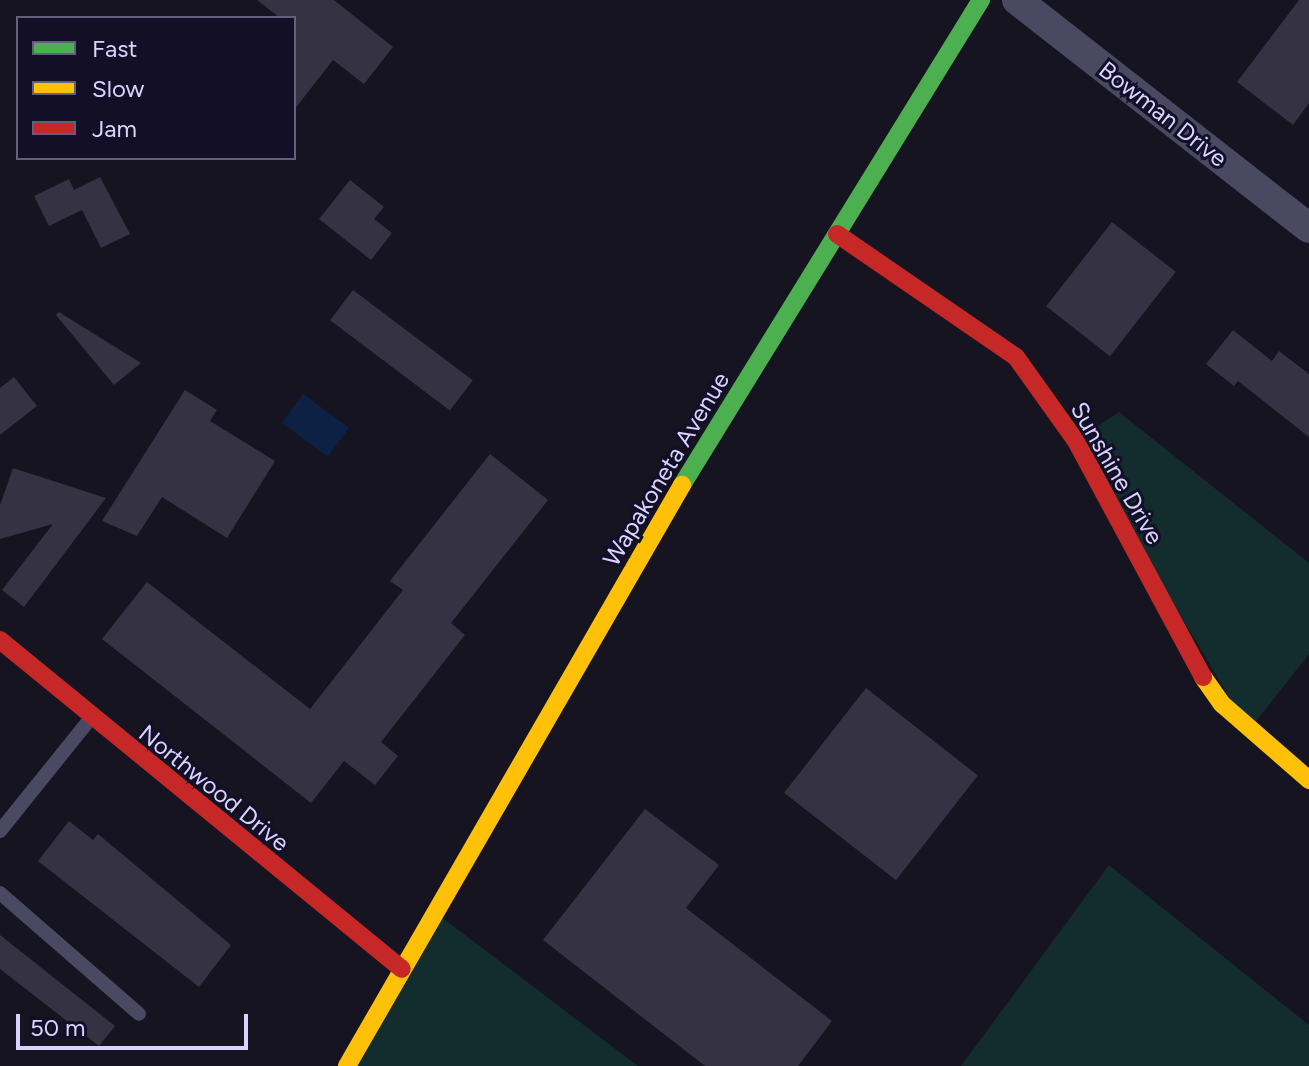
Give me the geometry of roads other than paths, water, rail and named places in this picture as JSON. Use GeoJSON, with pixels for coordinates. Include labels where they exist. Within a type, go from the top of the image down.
{"type":"FeatureCollection","features":[{"type":"Feature","properties":{"kind":"street","name":"Wapakoneta Avenue"},"geometry":{"type":"LineString","coordinates":[[347,1066],[711,435],[981,0]]}},
{"type":"Feature","properties":{"kind":"street","name":"Bowman Drive"},"geometry":{"type":"LineString","coordinates":[[1017,0],[1309,228]]}},
{"type":"Feature","properties":{"kind":"street","name":"Sunshine Drive"},"geometry":{"type":"LineString","coordinates":[[837,234],[1016,357],[1076,441],[1196,668],[1222,704],[1309,780]]}},
{"type":"Feature","properties":{"kind":"street","name":"Northwood Drive"},"geometry":{"type":"LineString","coordinates":[[0,640],[90,719],[402,969]]}},
{"type":"Feature","properties":{"kind":"lane"},"geometry":{"type":"LineString","coordinates":[[0,831],[90,719]]}},
{"type":"Feature","properties":{"kind":"lane"},"geometry":{"type":"LineString","coordinates":[[0,893],[139,1014]]}},
{"type":"Feature","properties":{"kind":"water"},"geometry":{"type":"Polygon","coordinates":[[[303,394],[349,428],[328,457],[282,423],[303,394]]]}}]}
